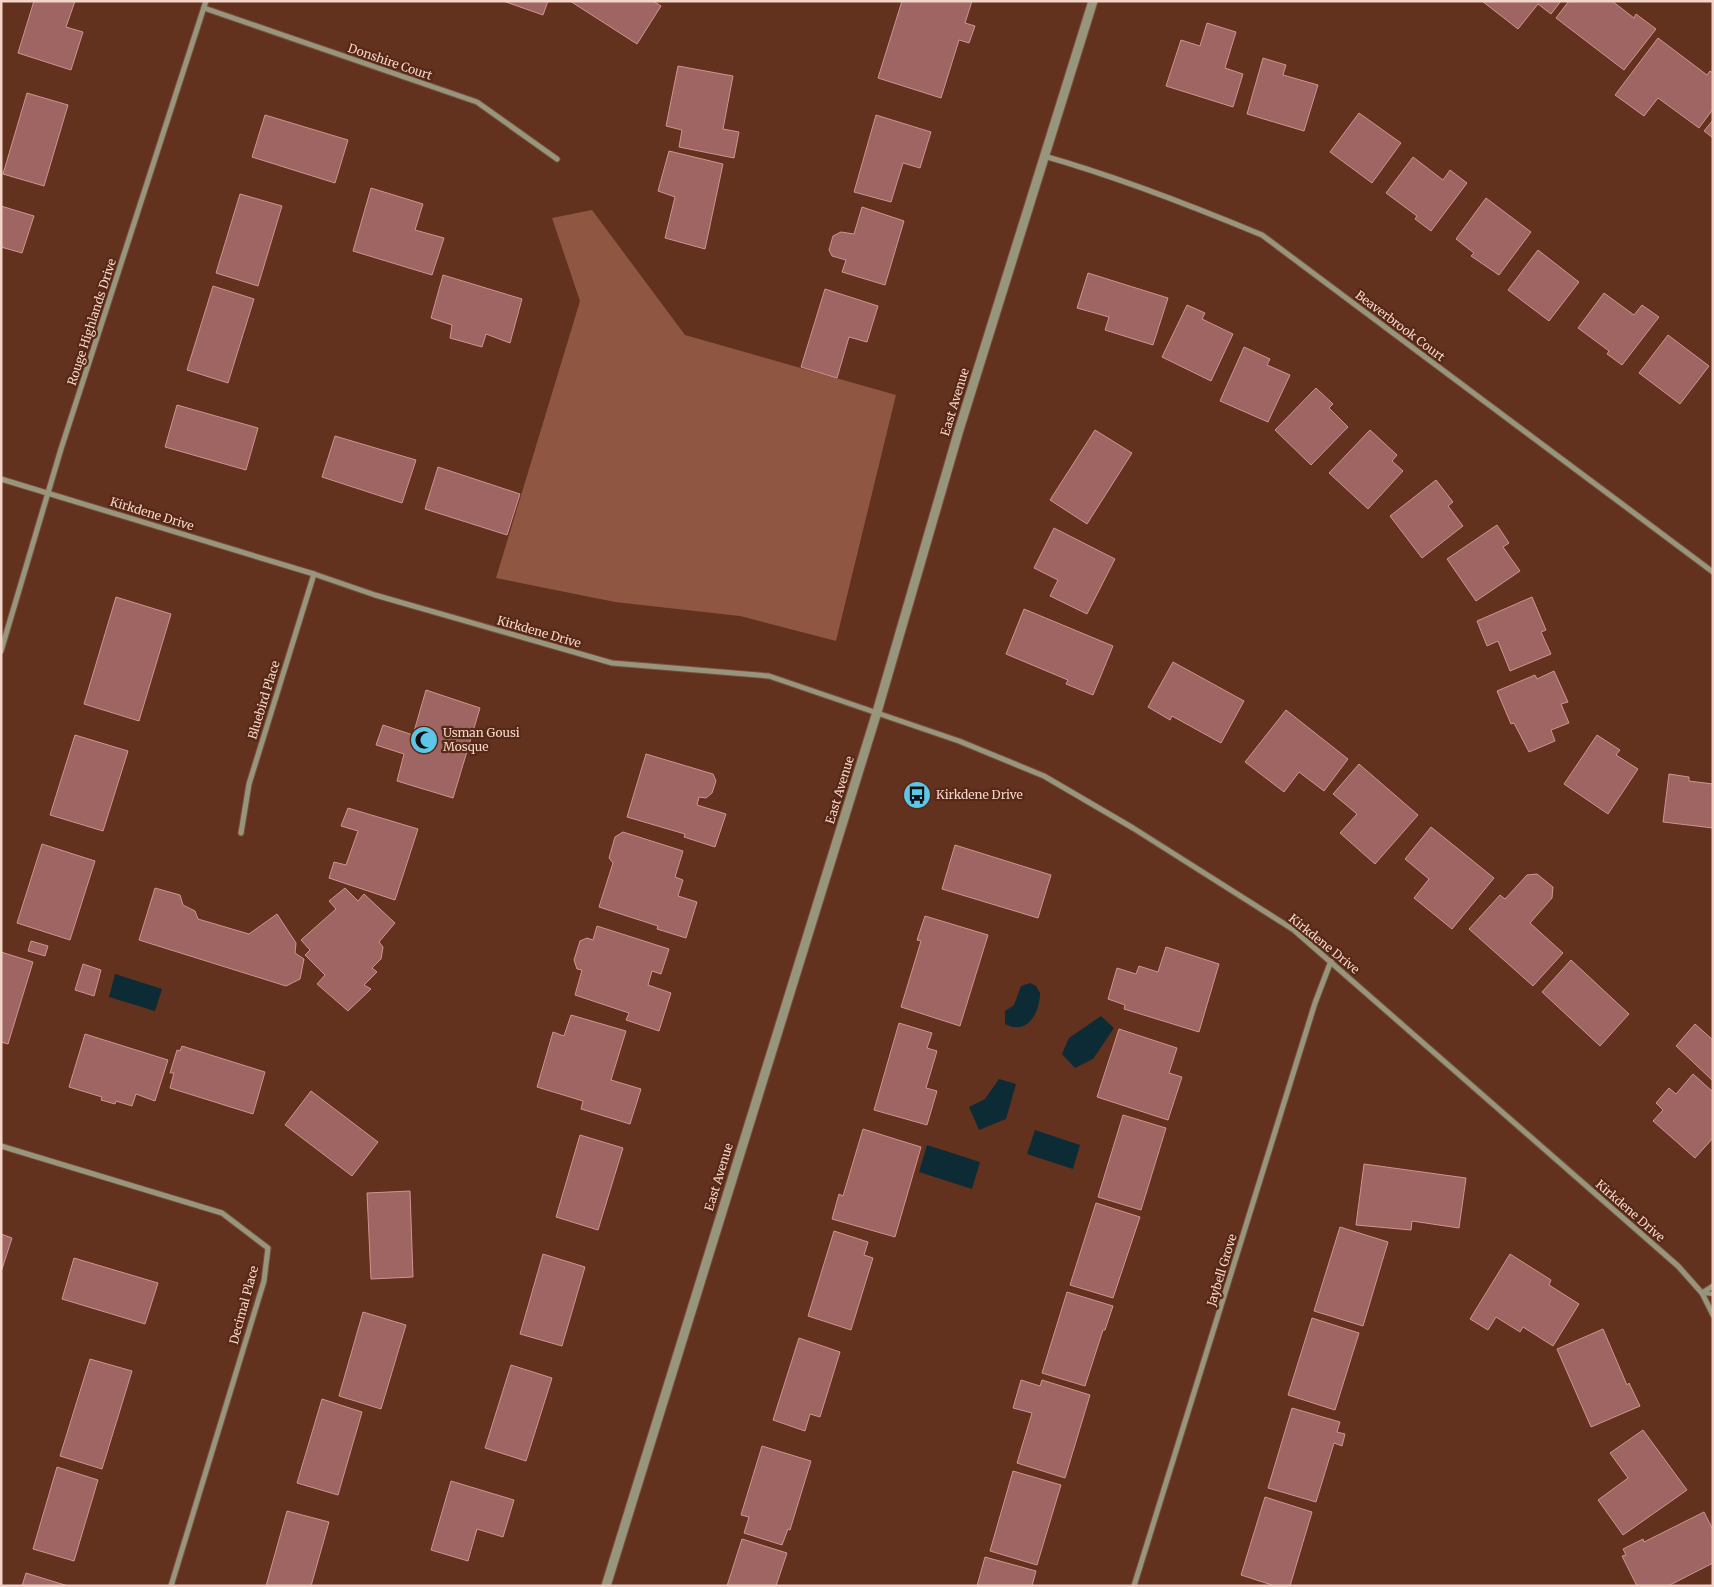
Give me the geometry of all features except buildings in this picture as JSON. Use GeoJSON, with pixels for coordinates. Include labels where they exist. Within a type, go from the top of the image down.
{"type":"FeatureCollection","features":[{"type":"Feature","properties":{"kind":"street","name":"Rouge Highlands Drive"},"geometry":{"type":"LineString","coordinates":[[1,651],[63,443],[206,1]]}},
{"type":"Feature","properties":{"kind":"street","name":"East Avenue"},"geometry":{"type":"LineString","coordinates":[[606,1586],[877,712],[959,430],[1093,1]]}},
{"type":"Feature","properties":{"kind":"street","name":"Donshire Court"},"geometry":{"type":"LineString","coordinates":[[204,8],[477,102],[557,159]]}},
{"type":"Feature","properties":{"kind":"street","name":"Beaverbrook Court"},"geometry":{"type":"LineString","coordinates":[[1044,156],[1179,200],[1262,235],[1713,572]]}},
{"type":"Feature","properties":{"kind":"street","name":"Kirkdene Drive"},"geometry":{"type":"LineString","coordinates":[[1,479],[314,574],[375,595],[612,663],[768,676],[959,741],[1044,776],[1133,828],[1294,930],[1678,1266],[1702,1294],[1713,1315]]}},
{"type":"Feature","properties":{"kind":"street","name":"Bluebird Place"},"geometry":{"type":"LineString","coordinates":[[241,833],[249,784],[314,574]]}},
{"type":"Feature","properties":{"kind":"street","name":"Jaybell Grove"},"geometry":{"type":"LineString","coordinates":[[1134,1586],[1315,1003],[1331,961]]}},
{"type":"Feature","properties":{"kind":"street","name":"Decimal Place"},"geometry":{"type":"LineString","coordinates":[[1,1146],[222,1213],[268,1248],[264,1281],[171,1586]]}},
{"type":"Feature","properties":{"kind":"street"},"geometry":{"type":"LineString","coordinates":[[1702,1294],[1713,1286]]}},
{"type":"Feature","properties":{"kind":"lane"},"geometry":{"type":"LineString","coordinates":[[1702,1294],[1713,1294]]}},
{"type":"Feature","properties":{"kind":"shaded area"},"geometry":{"type":"Polygon","coordinates":[[[592,210],[685,335],[896,395],[836,641],[740,616],[615,602],[496,578],[580,301],[552,218],[592,210]]]}},
{"type":"Feature","properties":{"kind":"water"},"geometry":{"type":"Polygon","coordinates":[[[115,974],[162,989],[155,1011],[109,997],[115,974]]]}},
{"type":"Feature","properties":{"kind":"water"},"geometry":{"type":"Polygon","coordinates":[[[1030,983],[1036,986],[1040,993],[1035,1015],[1026,1025],[1020,1027],[1005,1024],[1005,1011],[1014,1005],[1021,986],[1030,983]]]}},
{"type":"Feature","properties":{"kind":"water"},"geometry":{"type":"Polygon","coordinates":[[[1101,1016],[1114,1028],[1093,1059],[1075,1068],[1062,1054],[1069,1038],[1101,1016]]]}},
{"type":"Feature","properties":{"kind":"water"},"geometry":{"type":"Polygon","coordinates":[[[999,1079],[1016,1084],[1006,1119],[979,1130],[969,1107],[985,1099],[999,1079]]]}},
{"type":"Feature","properties":{"kind":"water"},"geometry":{"type":"Polygon","coordinates":[[[1035,1130],[1080,1145],[1073,1169],[1027,1154],[1035,1130]]]}},
{"type":"Feature","properties":{"kind":"water"},"geometry":{"type":"Polygon","coordinates":[[[927,1145],[980,1162],[972,1189],[919,1172],[927,1145]]]}},
{"type":"Feature","properties":{"kind":"place","name":"Usman Gousi Mosque"},"geometry":{"type":"Point","coordinates":[424,740]}},
{"type":"Feature","properties":{"kind":"place","name":"Kirkdene Drive"},"geometry":{"type":"Point","coordinates":[917,795]}}]}
